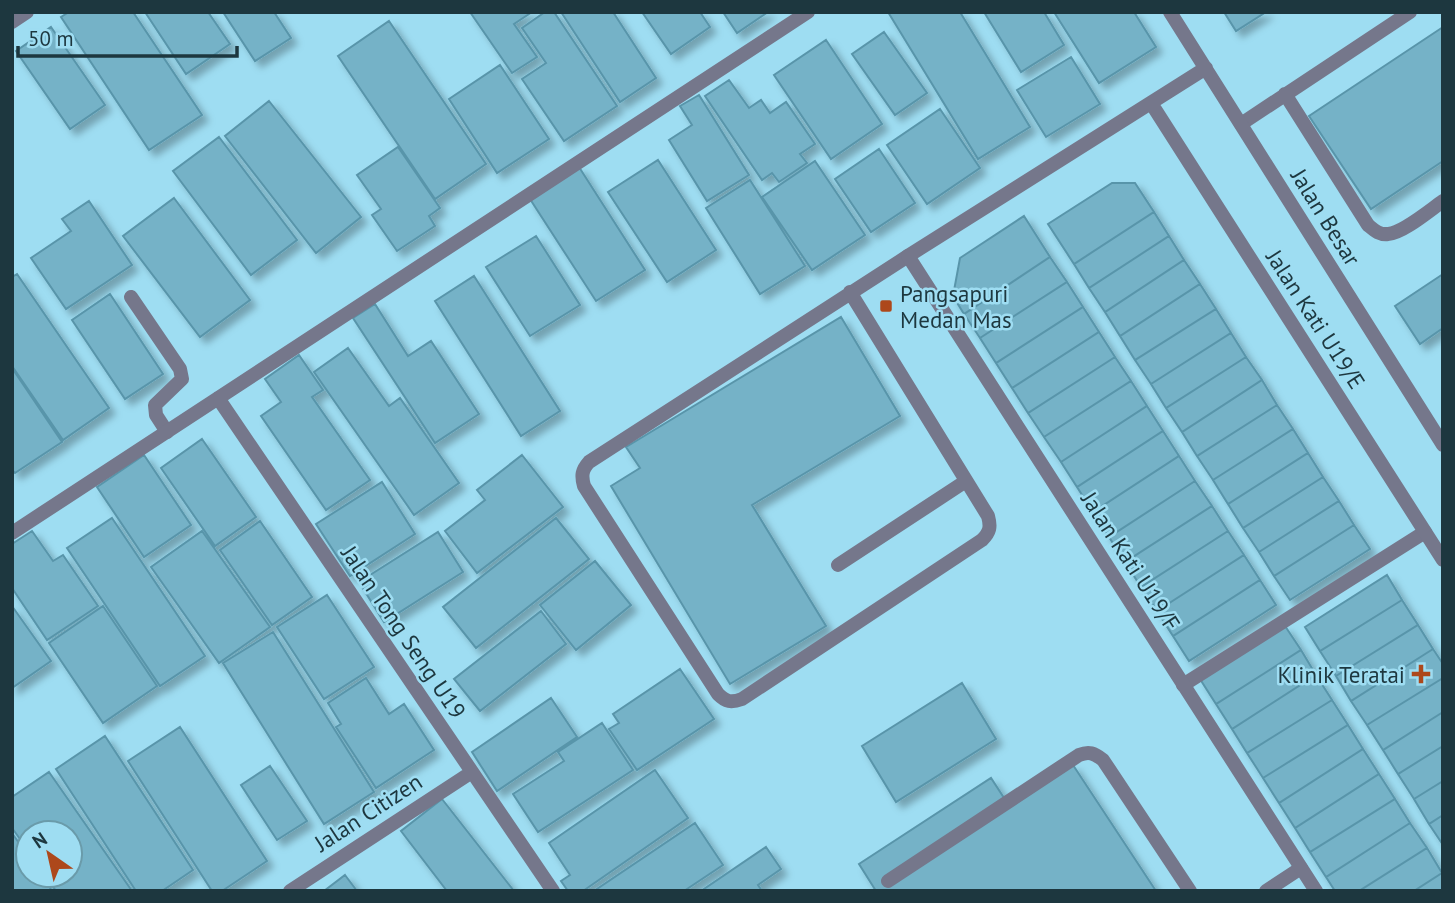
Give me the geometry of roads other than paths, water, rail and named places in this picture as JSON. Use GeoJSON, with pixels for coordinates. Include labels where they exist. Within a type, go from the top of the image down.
{"type":"FeatureCollection","features":[{"type":"Feature","properties":{"kind":"street"},"geometry":{"type":"LineString","coordinates":[[12,22],[27,12]]}},
{"type":"Feature","properties":{"kind":"street"},"geometry":{"type":"LineString","coordinates":[[12,533],[808,12]]}},
{"type":"Feature","properties":{"kind":"street","name":"Jalan Besar"},"geometry":{"type":"LineString","coordinates":[[1170,12],[1443,445]]}},
{"type":"Feature","properties":{"kind":"street"},"geometry":{"type":"LineString","coordinates":[[1241,124],[1410,12]]}},
{"type":"Feature","properties":{"kind":"street"},"geometry":{"type":"LineString","coordinates":[[850,292],[966,481],[990,524],[989,533],[742,699],[724,701],[584,486],[583,468],[850,292],[1206,68]]}},
{"type":"Feature","properties":{"kind":"street"},"geometry":{"type":"LineString","coordinates":[[1285,94],[1368,225],[1376,232],[1387,234],[1398,231],[1443,201]]}},
{"type":"Feature","properties":{"kind":"street","name":"Jalan Kati U19/E"},"geometry":{"type":"LineString","coordinates":[[1151,103],[1443,560]]}},
{"type":"Feature","properties":{"kind":"street","name":"Jalan Kati U19/F"},"geometry":{"type":"LineString","coordinates":[[908,256],[1316,891]]}},
{"type":"Feature","properties":{"kind":"street"},"geometry":{"type":"LineString","coordinates":[[131,297],[180,369],[182,379],[155,405],[156,415],[167,432]]}},
{"type":"Feature","properties":{"kind":"street","name":"Jalan Tong Seng U19"},"geometry":{"type":"LineString","coordinates":[[218,398],[553,891]]}},
{"type":"Feature","properties":{"kind":"street"},"geometry":{"type":"LineString","coordinates":[[838,565],[966,481]]}},
{"type":"Feature","properties":{"kind":"street"},"geometry":{"type":"LineString","coordinates":[[1183,685],[1425,532]]}},
{"type":"Feature","properties":{"kind":"street"},"geometry":{"type":"LineString","coordinates":[[888,881],[1087,752],[1096,754],[1103,760],[1190,891]]}},
{"type":"Feature","properties":{"kind":"street","name":"Jalan Citizen"},"geometry":{"type":"LineString","coordinates":[[290,891],[472,772]]}},
{"type":"Feature","properties":{"kind":"street"},"geometry":{"type":"LineString","coordinates":[[1266,891],[1301,868]]}},
{"type":"Feature","properties":{"kind":"place","name":"Pangsapuri Medan Mas"},"geometry":{"type":"Point","coordinates":[886,306]}},
{"type":"Feature","properties":{"kind":"place","name":"Klinik Teratai"},"geometry":{"type":"Point","coordinates":[1421,674]}}]}
